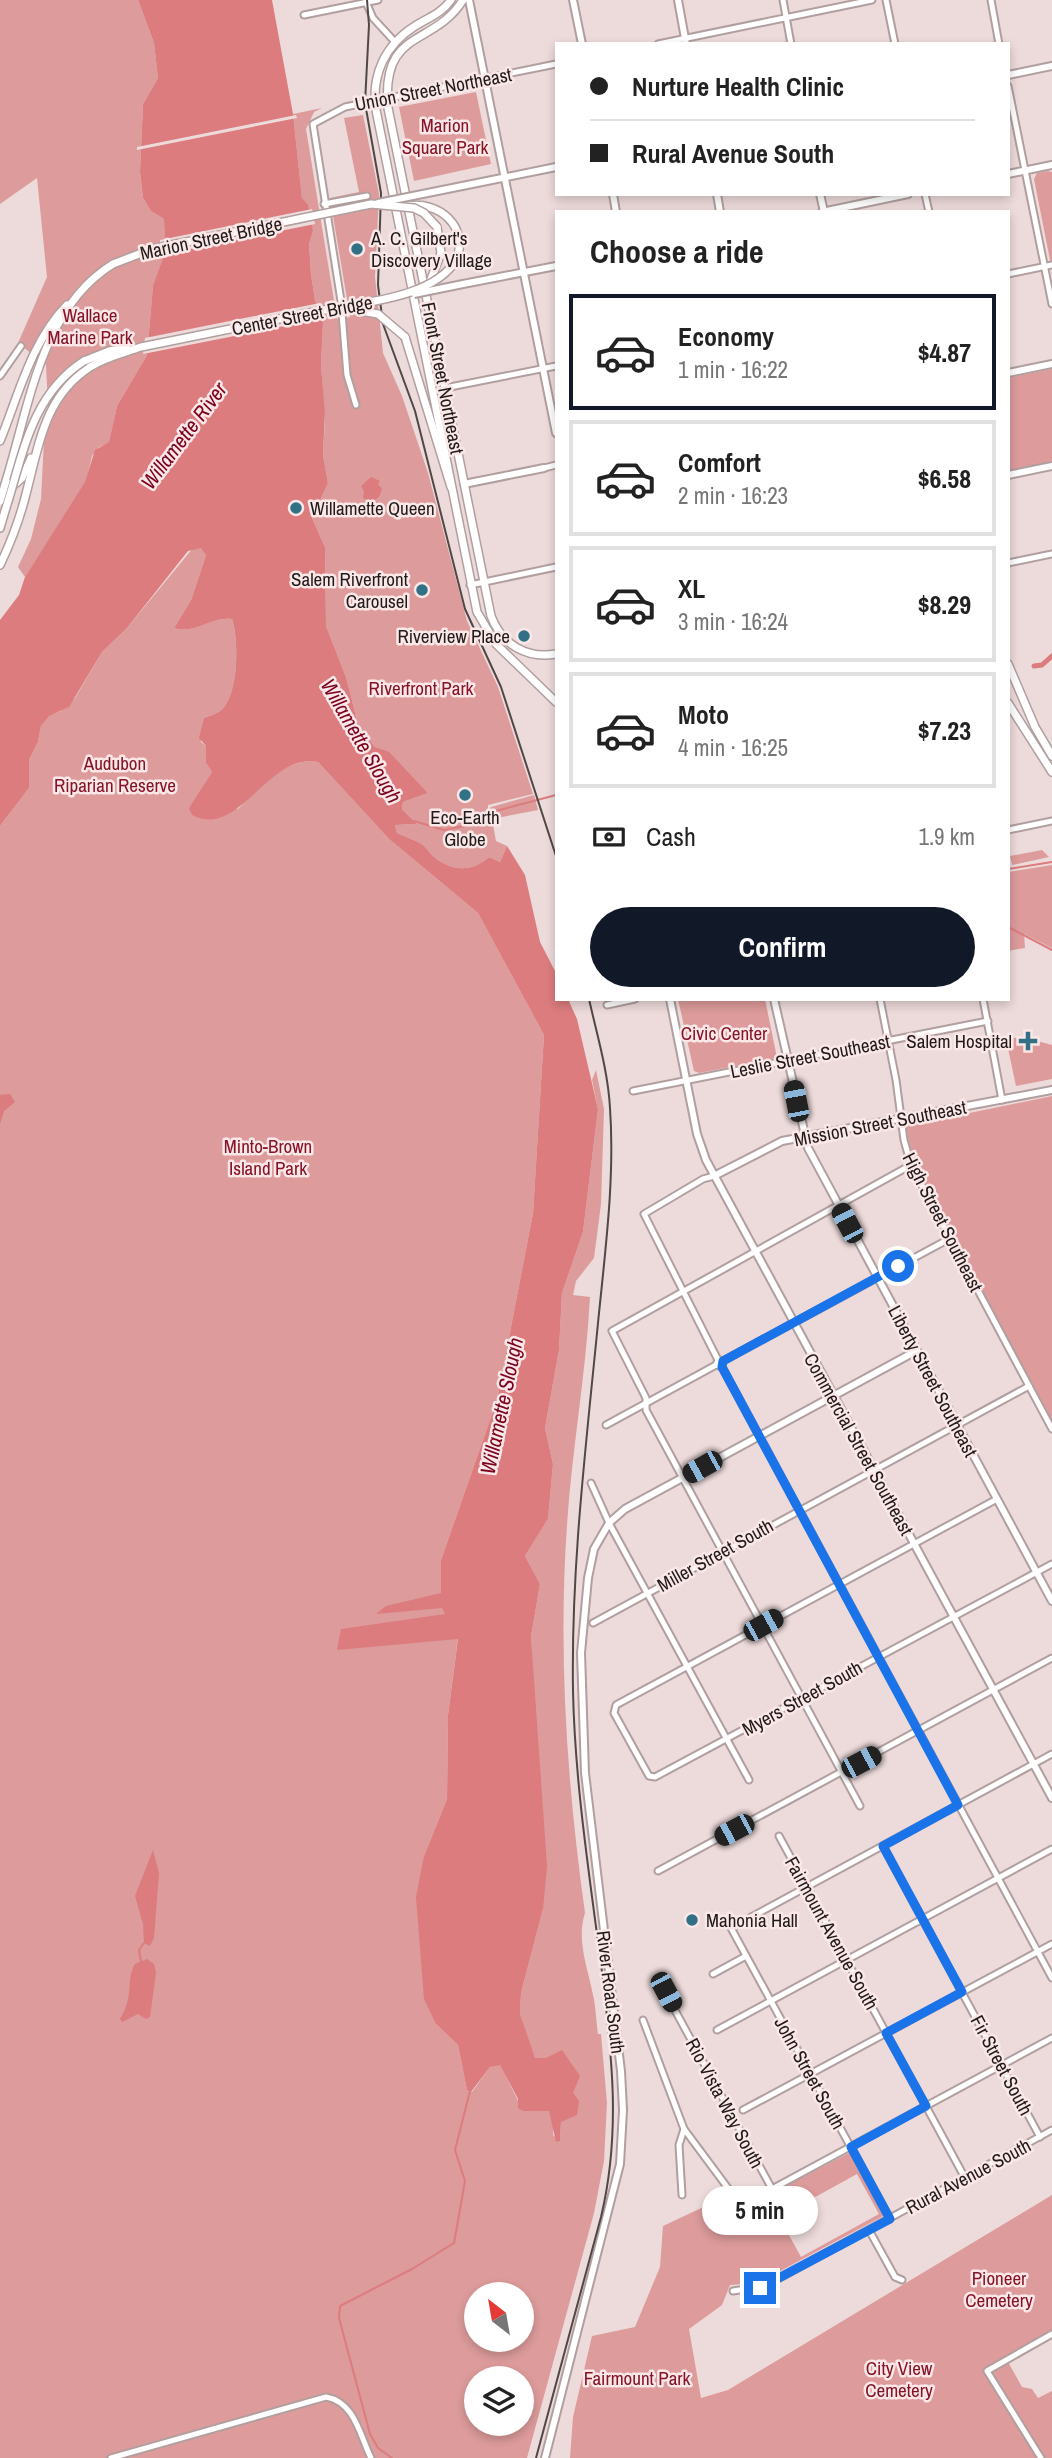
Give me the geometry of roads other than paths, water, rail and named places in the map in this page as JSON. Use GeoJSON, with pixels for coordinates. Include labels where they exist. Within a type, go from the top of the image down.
{"type":"FeatureCollection","features":[{"type":"Feature","properties":{"kind":"highway"},"geometry":{"type":"LineString","coordinates":[[396,58],[394,42],[440,12],[450,0]]}},
{"type":"Feature","properties":{"kind":"highway","name":"Front Street Northeast"},"geometry":{"type":"LineString","coordinates":[[463,0],[451,16],[413,38],[396,58],[387,76],[387,99],[484,582],[495,625],[506,641],[523,652],[536,656],[555,654]]}},
{"type":"Feature","properties":{"kind":"highway","name":"Front Street Northeast"},"geometry":{"type":"LineString","coordinates":[[394,42],[379,70],[375,102],[453,482],[451,486],[470,585],[477,612],[488,634],[555,701]]}},
{"type":"Feature","properties":{"kind":"highway"},"geometry":{"type":"LineString","coordinates":[[369,200],[414,208],[424,213],[437,227],[441,253],[426,294]]}},
{"type":"Feature","properties":{"kind":"highway","name":"Marion Street Bridge"},"geometry":{"type":"LineString","coordinates":[[0,499],[44,356],[72,299],[103,270],[138,253],[369,200]]}},
{"type":"Feature","properties":{"kind":"highway"},"geometry":{"type":"LineString","coordinates":[[398,296],[439,278],[457,258],[459,237],[449,218],[428,206],[407,206]]}},
{"type":"Feature","properties":{"kind":"highway","name":"Center Street Bridge"},"geometry":{"type":"LineString","coordinates":[[0,528],[30,428],[50,390],[70,370],[95,355],[398,296]]}},
{"type":"Feature","properties":{"kind":"highway"},"geometry":{"type":"LineString","coordinates":[[0,441],[41,339],[72,299]]}},
{"type":"Feature","properties":{"kind":"highway"},"geometry":{"type":"LineString","coordinates":[[334,308],[378,314],[405,337],[451,486]]}},
{"type":"Feature","properties":{"kind":"highway","name":"Center Street Bridge"},"geometry":{"type":"LineString","coordinates":[[0,565],[24,502],[38,438],[46,418],[63,392],[84,372],[111,357],[141,348]]}},
{"type":"Feature","properties":{"kind":"highway"},"geometry":{"type":"LineString","coordinates":[[0,499],[22,478],[38,438]]}},
{"type":"Feature","properties":{"kind":"highway"},"geometry":{"type":"LineString","coordinates":[[1010,668],[1052,756]]}},
{"type":"Feature","properties":{"kind":"highway"},"geometry":{"type":"LineString","coordinates":[[1010,706],[1052,772]]}},
{"type":"Feature","properties":{"kind":"main road"},"geometry":{"type":"LineString","coordinates":[[469,0],[555,428]]}},
{"type":"Feature","properties":{"kind":"main road"},"geometry":{"type":"LineString","coordinates":[[573,0],[582,42]]}},
{"type":"Feature","properties":{"kind":"main road"},"geometry":{"type":"LineString","coordinates":[[678,0],[686,41]]}},
{"type":"Feature","properties":{"kind":"main road"},"geometry":{"type":"LineString","coordinates":[[1010,75],[1052,66]]}},
{"type":"Feature","properties":{"kind":"main road"},"geometry":{"type":"LineString","coordinates":[[1010,174],[1052,165]]}},
{"type":"Feature","properties":{"kind":"main road","name":"Marion Street Bridge"},"geometry":{"type":"LineString","coordinates":[[369,200],[555,167]]}},
{"type":"Feature","properties":{"kind":"main road"},"geometry":{"type":"LineString","coordinates":[[832,210],[899,196]]}},
{"type":"Feature","properties":{"kind":"main road","name":"Center Street Bridge"},"geometry":{"type":"LineString","coordinates":[[398,296],[525,276],[555,266]]}},
{"type":"Feature","properties":{"kind":"main road"},"geometry":{"type":"LineString","coordinates":[[1010,373],[1052,364]]}},
{"type":"Feature","properties":{"kind":"main road"},"geometry":{"type":"LineString","coordinates":[[1010,475],[1052,466]]}},
{"type":"Feature","properties":{"kind":"main road"},"geometry":{"type":"LineString","coordinates":[[464,484],[544,468]]}},
{"type":"Feature","properties":{"kind":"main road","name":"Commercial Street Southeast"},"geometry":{"type":"LineString","coordinates":[[670,1001],[699,1142],[716,1179],[1052,1798]]}},
{"type":"Feature","properties":{"kind":"main road","name":"Liberty Street Southeast"},"geometry":{"type":"LineString","coordinates":[[774,1001],[804,1137],[837,1204],[1052,1601]]}},
{"type":"Feature","properties":{"kind":"main road","name":"Mission Street Southeast"},"geometry":{"type":"LineString","coordinates":[[716,1179],[777,1143],[1052,1090]]}},
{"type":"Feature","properties":{"kind":"main road"},"geometry":{"type":"LineString","coordinates":[[609,1523],[625,1509],[916,1350]]}},
{"type":"Feature","properties":{"kind":"main road","name":"River Road South"},"geometry":{"type":"LineString","coordinates":[[545,2458],[618,2180],[622,2136],[621,2071],[590,1816],[581,1710],[581,1642],[589,1568],[596,1543],[609,1523]]}},
{"type":"Feature","properties":{"kind":"street"},"geometry":{"type":"LineString","coordinates":[[304,15],[378,0]]}},
{"type":"Feature","properties":{"kind":"street"},"geometry":{"type":"LineString","coordinates":[[783,0],[791,42]]}},
{"type":"Feature","properties":{"kind":"street"},"geometry":{"type":"LineString","coordinates":[[686,41],[872,0]]}},
{"type":"Feature","properties":{"kind":"street"},"geometry":{"type":"LineString","coordinates":[[886,0],[895,42]]}},
{"type":"Feature","properties":{"kind":"street"},"geometry":{"type":"LineString","coordinates":[[990,0],[999,42]]}},
{"type":"Feature","properties":{"kind":"street"},"geometry":{"type":"LineString","coordinates":[[366,1],[373,18],[394,42]]}},
{"type":"Feature","properties":{"kind":"street","name":"Union Street Northeast"},"geometry":{"type":"LineString","coordinates":[[324,204],[313,124],[345,107],[555,64]]}},
{"type":"Feature","properties":{"kind":"street"},"geometry":{"type":"LineString","coordinates":[[1010,96],[1052,304]]}},
{"type":"Feature","properties":{"kind":"street"},"geometry":{"type":"LineString","coordinates":[[356,405],[347,375],[341,301],[324,204],[369,200]]}},
{"type":"Feature","properties":{"kind":"street"},"geometry":{"type":"LineString","coordinates":[[1010,274],[1052,265]]}},
{"type":"Feature","properties":{"kind":"street"},"geometry":{"type":"LineString","coordinates":[[0,376],[21,346]]}},
{"type":"Feature","properties":{"kind":"street"},"geometry":{"type":"LineString","coordinates":[[445,388],[554,366]]}},
{"type":"Feature","properties":{"kind":"street"},"geometry":{"type":"LineString","coordinates":[[544,468],[555,465]]}},
{"type":"Feature","properties":{"kind":"street"},"geometry":{"type":"LineString","coordinates":[[1010,563],[1052,554]]}},
{"type":"Feature","properties":{"kind":"street"},"geometry":{"type":"LineString","coordinates":[[470,585],[555,567]]}},
{"type":"Feature","properties":{"kind":"street"},"geometry":{"type":"LineString","coordinates":[[1010,830],[1052,821]]}},
{"type":"Feature","properties":{"kind":"street"},"geometry":{"type":"LineString","coordinates":[[607,1005],[626,1001]]}},
{"type":"Feature","properties":{"kind":"street","name":"High Street Southeast"},"geometry":{"type":"LineString","coordinates":[[880,1001],[911,1166],[1052,1429]]}},
{"type":"Feature","properties":{"kind":"street"},"geometry":{"type":"LineString","coordinates":[[983,1001],[1002,1100]]}},
{"type":"Feature","properties":{"kind":"street","name":"Leslie Street Southeast"},"geometry":{"type":"LineString","coordinates":[[633,1091],[988,1021]]}},
{"type":"Feature","properties":{"kind":"street"},"geometry":{"type":"LineString","coordinates":[[860,1806],[646,1410],[646,1403],[612,1331],[837,1204],[911,1166]]}},
{"type":"Feature","properties":{"kind":"street"},"geometry":{"type":"LineString","coordinates":[[716,1179],[710,1175],[644,1213],[798,1510],[1052,1978]]}},
{"type":"Feature","properties":{"kind":"street"},"geometry":{"type":"LineString","coordinates":[[606,1425],[949,1239]]}},
{"type":"Feature","properties":{"kind":"street","name":"Miller Street South"},"geometry":{"type":"LineString","coordinates":[[593,1623],[1029,1386]]}},
{"type":"Feature","properties":{"kind":"street"},"geometry":{"type":"LineString","coordinates":[[591,1483],[609,1523],[749,1780]]}},
{"type":"Feature","properties":{"kind":"street"},"geometry":{"type":"LineString","coordinates":[[686,1666],[997,1499]]}},
{"type":"Feature","properties":{"kind":"street","name":"Myers Street South"},"geometry":{"type":"LineString","coordinates":[[686,1666],[614,1707],[614,1713],[650,1777],[727,1740],[1052,1564]]}},
{"type":"Feature","properties":{"kind":"street"},"geometry":{"type":"LineString","coordinates":[[658,1871],[1052,1658]]}},
{"type":"Feature","properties":{"kind":"street"},"geometry":{"type":"LineString","coordinates":[[807,1887],[1052,1754]]}},
{"type":"Feature","properties":{"kind":"street","name":"Fairmount Avenue South"},"geometry":{"type":"LineString","coordinates":[[779,1836],[965,2178]]}},
{"type":"Feature","properties":{"kind":"street","name":"Fir Street South"},"geometry":{"type":"LineString","coordinates":[[883,1846],[1040,2137]]}},
{"type":"Feature","properties":{"kind":"street"},"geometry":{"type":"LineString","coordinates":[[717,2030],[1052,1849]]}},
{"type":"Feature","properties":{"kind":"street","name":"John Street South"},"geometry":{"type":"LineString","coordinates":[[807,1887],[731,1928],[890,2219]]}},
{"type":"Feature","properties":{"kind":"street"},"geometry":{"type":"LineString","coordinates":[[743,2110],[1052,1944]]}},
{"type":"Feature","properties":{"kind":"street"},"geometry":{"type":"LineString","coordinates":[[713,1974],[746,1956]]}},
{"type":"Feature","properties":{"kind":"street","name":"Rio Vista Way South"},"geometry":{"type":"LineString","coordinates":[[662,1979],[664,1990],[772,2189]]}},
{"type":"Feature","properties":{"kind":"street"},"geometry":{"type":"LineString","coordinates":[[643,2020],[684,2129],[739,2203],[772,2189],[1052,2038]]}},
{"type":"Feature","properties":{"kind":"street"},"geometry":{"type":"LineString","coordinates":[[682,2195],[679,2145],[684,2129]]}},
{"type":"Feature","properties":{"kind":"street","name":"Rural Avenue South"},"geometry":{"type":"LineString","coordinates":[[733,2291],[765,2286],[1052,2130]]}},
{"type":"Feature","properties":{"kind":"street"},"geometry":{"type":"LineString","coordinates":[[869,2230],[895,2277],[902,2280]]}},
{"type":"Feature","properties":{"kind":"street"},"geometry":{"type":"LineString","coordinates":[[1041,2458],[987,2371],[1052,2334]]}},
{"type":"Feature","properties":{"kind":"street"},"geometry":{"type":"LineString","coordinates":[[111,2458],[326,2397],[342,2403],[351,2413],[371,2458]]}},
{"type":"Feature","properties":{"kind":"water","name":"Willamette River"},"geometry":{"type":"Polygon","coordinates":[[[138,0],[272,0],[293,114],[302,198],[308,205],[313,231],[309,244],[311,274],[315,300],[323,323],[323,455],[328,483],[312,518],[325,547],[326,626],[346,677],[358,724],[375,747],[389,752],[428,793],[403,802],[402,809],[417,824],[395,825],[397,833],[420,843],[441,862],[455,868],[469,868],[489,857],[500,862],[507,846],[525,875],[540,942],[555,971],[555,1001],[569,1001],[577,1019],[598,1109],[583,1232],[562,1293],[559,1350],[545,1428],[553,1464],[548,1519],[525,1556],[540,1584],[531,1637],[547,1866],[543,1909],[521,1993],[520,2014],[535,2058],[546,2058],[562,2050],[580,2076],[573,2093],[579,2101],[577,2115],[561,2122],[560,2141],[556,2142],[549,2111],[523,2111],[518,2108],[518,2099],[500,2065],[490,2067],[471,2092],[467,2090],[458,2045],[436,2024],[424,1999],[416,1897],[424,1856],[447,1799],[448,1715],[458,1639],[337,1650],[341,1629],[445,1614],[442,1608],[376,1614],[386,1606],[441,1593],[441,1560],[497,1400],[533,1213],[544,1035],[478,913],[389,839],[318,762],[300,762],[284,770],[224,816],[209,819],[192,815],[189,808],[212,772],[206,763],[206,746],[199,738],[204,718],[218,712],[226,704],[231,694],[236,667],[236,640],[232,619],[217,620],[189,629],[174,628],[191,600],[206,555],[201,548],[188,551],[127,628],[102,652],[69,707],[49,716],[41,726],[38,742],[29,760],[29,788],[0,826],[0,620],[19,595],[25,577],[85,482],[95,450],[109,442],[117,406],[147,355],[153,285],[165,252],[164,219],[151,211],[143,198],[140,172],[143,104],[158,78],[154,43],[138,0]]]}},
{"type":"Feature","properties":{"kind":"water"},"geometry":{"type":"Polygon","coordinates":[[[371,477],[380,481],[378,484],[382,489],[379,497],[372,502],[363,498],[364,491],[361,486],[371,477]]]}},
{"type":"Feature","properties":{"kind":"water"},"geometry":{"type":"Polygon","coordinates":[[[10,1094],[15,1102],[4,1111],[0,1124],[0,1095],[10,1094]]]}},
{"type":"Feature","properties":{"kind":"water"},"geometry":{"type":"Polygon","coordinates":[[[153,1850],[159,1873],[154,1938],[150,1946],[144,1943],[143,1924],[135,1896],[153,1850]]]}},
{"type":"Feature","properties":{"kind":"water"},"geometry":{"type":"Polygon","coordinates":[[[147,1959],[154,1964],[156,1973],[150,2017],[146,2019],[138,2014],[122,2022],[120,2019],[129,1995],[132,1971],[135,1964],[147,1959]]]}},
{"type":"Feature","properties":{"kind":"waterway"},"geometry":{"type":"LineString","coordinates":[[1034,666],[1042,665],[1052,656]]}},
{"type":"Feature","properties":{"kind":"waterway"},"geometry":{"type":"LineString","coordinates":[[414,821],[444,830],[469,825],[492,812],[555,795]]}},
{"type":"Feature","properties":{"kind":"waterway"},"geometry":{"type":"LineString","coordinates":[[1010,869],[1052,862]]}},
{"type":"Feature","properties":{"kind":"waterway"},"geometry":{"type":"LineString","coordinates":[[1010,928],[1052,950]]}},
{"type":"Feature","properties":{"kind":"waterway"},"geometry":{"type":"LineString","coordinates":[[141,1962],[139,1950],[144,1943]]}},
{"type":"Feature","properties":{"kind":"waterway","name":"Willamette Slough"},"geometry":{"type":"LineString","coordinates":[[392,2458],[378,2448],[370,2434],[339,2318],[340,2306],[412,2269],[454,2243],[465,2181],[455,2150],[470,2091]]}},
{"type":"Feature","properties":{"kind":"railway"},"geometry":{"type":"LineString","coordinates":[[367,0],[369,25],[365,103],[381,193],[378,285],[383,324],[415,411],[465,609],[501,687],[555,853]]}},
{"type":"Feature","properties":{"kind":"railway"},"geometry":{"type":"LineString","coordinates":[[536,2458],[601,2217],[613,2125],[609,2034],[580,1797],[573,1691],[577,1553],[611,1162],[607,1080],[589,1001]]}},
{"type":"Feature","properties":{"kind":"place","name":"A. C. Gilbert's Discovery Village"},"geometry":{"type":"Point","coordinates":[357,249]}},
{"type":"Feature","properties":{"kind":"place","name":"Willamette Queen"},"geometry":{"type":"Point","coordinates":[296,508]}},
{"type":"Feature","properties":{"kind":"place","name":"Salem Riverfront Carousel"},"geometry":{"type":"Point","coordinates":[422,590]}},
{"type":"Feature","properties":{"kind":"place","name":"Riverview Place"},"geometry":{"type":"Point","coordinates":[524,636]}},
{"type":"Feature","properties":{"kind":"place","name":"Eco-Earth Globe"},"geometry":{"type":"Point","coordinates":[465,795]}},
{"type":"Feature","properties":{"kind":"place","name":"Salem Hospital"},"geometry":{"type":"Point","coordinates":[1028,1041]}},
{"type":"Feature","properties":{"kind":"place","name":"Mahonia Hall"},"geometry":{"type":"Point","coordinates":[692,1920]}},
{"type":"Feature","properties":{"kind":"park label","name":"Marion Square Park"},"geometry":{"type":"Point","coordinates":[445,136]}},
{"type":"Feature","properties":{"kind":"park label","name":"Wallace Marine Park"},"geometry":{"type":"Point","coordinates":[90,326]}},
{"type":"Feature","properties":{"kind":"park label","name":"Riverfront Park"},"geometry":{"type":"Point","coordinates":[421,688]}},
{"type":"Feature","properties":{"kind":"park label","name":"Audubon Riparian Reserve"},"geometry":{"type":"Point","coordinates":[115,774]}},
{"type":"Feature","properties":{"kind":"park label","name":"Civic Center"},"geometry":{"type":"Point","coordinates":[724,1033]}},
{"type":"Feature","properties":{"kind":"park label","name":"Minto-Brown Island Park"},"geometry":{"type":"Point","coordinates":[268,1157]}},
{"type":"Feature","properties":{"kind":"park label","name":"Pioneer Cemetery"},"geometry":{"type":"Point","coordinates":[999,2289]}},
{"type":"Feature","properties":{"kind":"park label","name":"Fairmount Park"},"geometry":{"type":"Point","coordinates":[637,2378]}},
{"type":"Feature","properties":{"kind":"park label","name":"City View Cemetery"},"geometry":{"type":"Point","coordinates":[899,2379]}}]}
